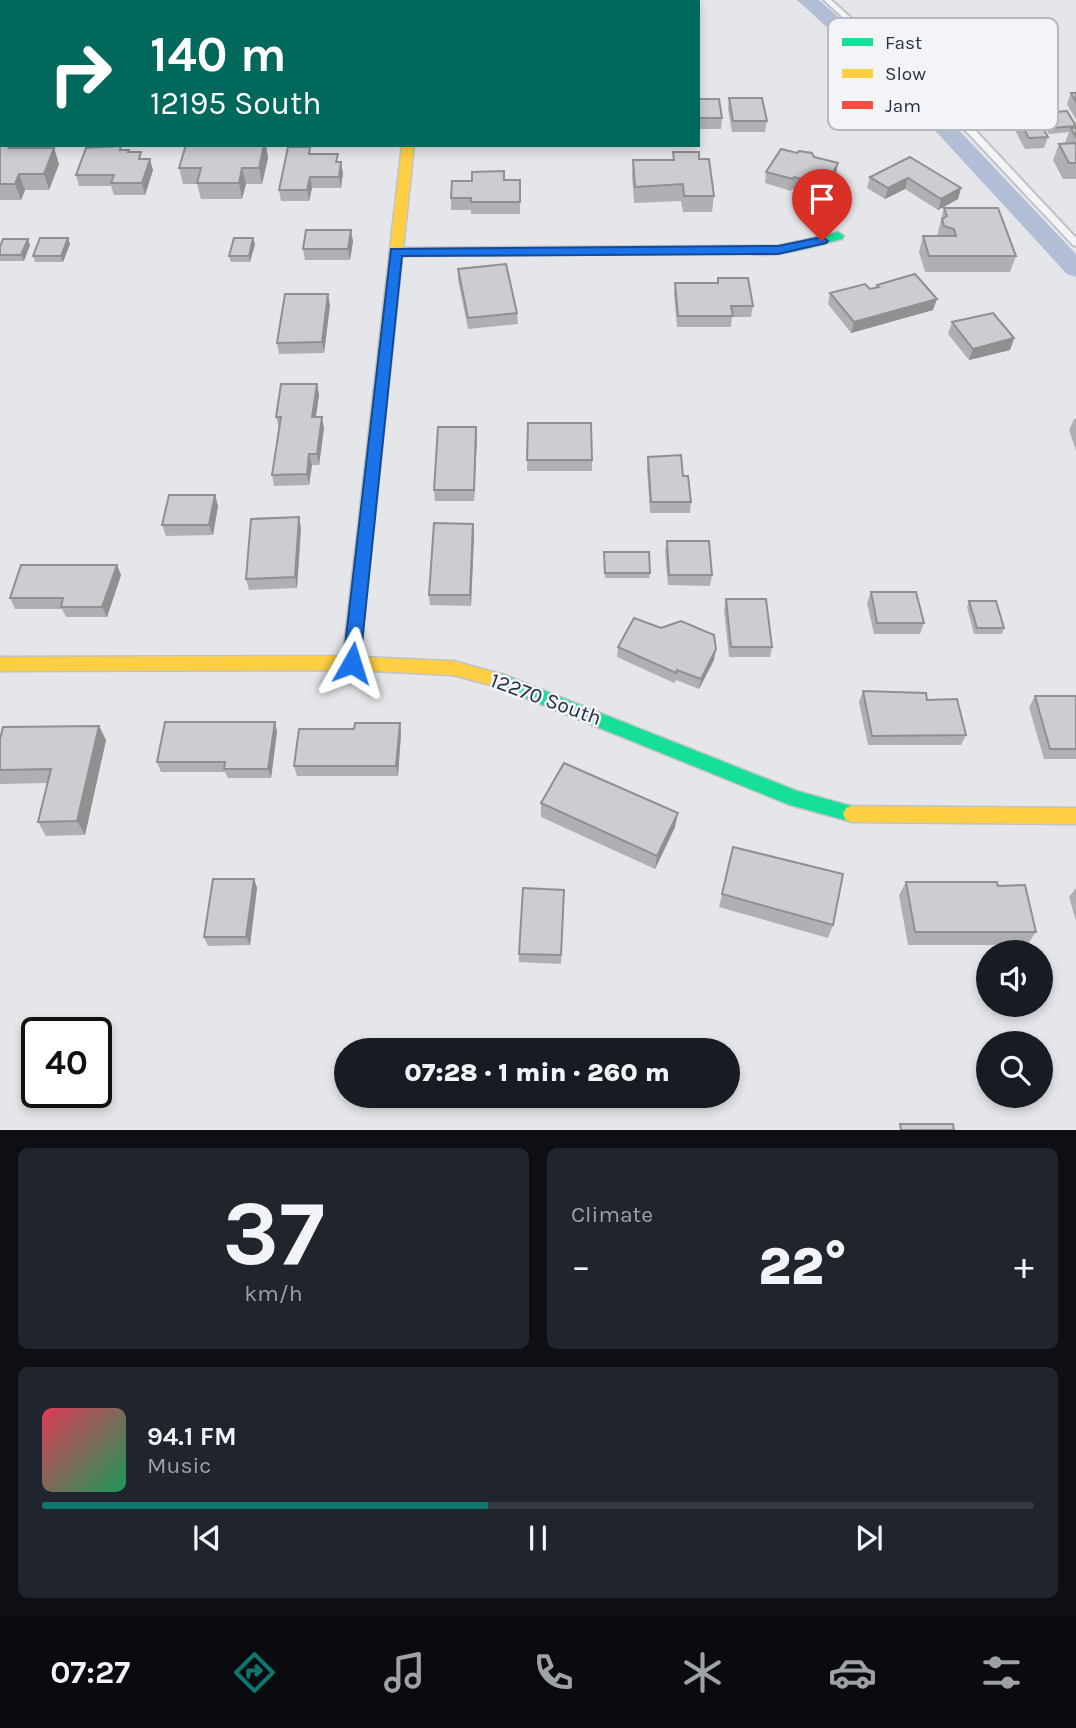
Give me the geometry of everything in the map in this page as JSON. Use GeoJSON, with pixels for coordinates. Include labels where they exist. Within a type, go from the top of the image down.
{"type":"FeatureCollection","features":[{"type":"Feature","properties":{"kind":"street"},"geometry":{"type":"LineString","coordinates":[[352,663],[408,147]]}},
{"type":"Feature","properties":{"kind":"street"},"geometry":{"type":"LineString","coordinates":[[396,252],[778,250],[838,236]]}},
{"type":"Feature","properties":{"kind":"street","name":"12270 South"},"geometry":{"type":"LineString","coordinates":[[0,664],[352,663],[453,668],[514,684],[796,799],[856,815],[1076,816]]}},
{"type":"Feature","properties":{"kind":"lane"},"geometry":{"type":"LineString","coordinates":[[827,0],[847,18]]}},
{"type":"Feature","properties":{"kind":"lane"},"geometry":{"type":"LineString","coordinates":[[970,130],[1076,243]]}},
{"type":"Feature","properties":{"kind":"building"},"geometry":{"type":"Polygon","coordinates":[[[729,98],[762,98],[767,121],[733,121],[729,98]]]}},
{"type":"Feature","properties":{"kind":"building"},"geometry":{"type":"Polygon","coordinates":[[[700,99],[719,99],[722,118],[700,118],[700,99]]]}},
{"type":"Feature","properties":{"kind":"building"},"geometry":{"type":"Polygon","coordinates":[[[1067,111],[1076,126],[1058,127],[1058,112],[1067,111]]]}},
{"type":"Feature","properties":{"kind":"building"},"geometry":{"type":"Polygon","coordinates":[[[1024,130],[1044,130],[1048,137],[1029,138],[1024,130]]]}},
{"type":"Feature","properties":{"kind":"building"},"geometry":{"type":"Polygon","coordinates":[[[1076,143],[1076,163],[1069,163],[1059,144],[1076,143]]]}},
{"type":"Feature","properties":{"kind":"building"},"geometry":{"type":"Polygon","coordinates":[[[0,147],[54,148],[44,174],[19,174],[15,184],[0,184],[0,147]]]}},
{"type":"Feature","properties":{"kind":"building"},"geometry":{"type":"Polygon","coordinates":[[[121,147],[120,150],[129,150],[128,152],[141,152],[139,159],[150,159],[142,183],[111,183],[114,175],[76,175],[86,148],[121,147]]]}},
{"type":"Feature","properties":{"kind":"building"},"geometry":{"type":"Polygon","coordinates":[[[185,147],[264,147],[259,168],[242,168],[239,183],[197,183],[201,168],[179,168],[185,147]]]}},
{"type":"Feature","properties":{"kind":"building"},"geometry":{"type":"Polygon","coordinates":[[[288,147],[310,147],[309,154],[338,154],[336,162],[341,162],[339,177],[310,177],[307,190],[279,190],[288,147]]]}},
{"type":"Feature","properties":{"kind":"building"},"geometry":{"type":"Polygon","coordinates":[[[781,149],[812,153],[814,157],[838,163],[828,182],[793,179],[766,172],[781,149]]]}},
{"type":"Feature","properties":{"kind":"building"},"geometry":{"type":"Polygon","coordinates":[[[673,152],[699,152],[699,159],[709,159],[714,196],[684,196],[683,184],[635,187],[633,160],[674,160],[673,152]]]}},
{"type":"Feature","properties":{"kind":"building"},"geometry":{"type":"Polygon","coordinates":[[[910,157],[961,188],[941,199],[908,178],[888,188],[870,177],[910,157]]]}},
{"type":"Feature","properties":{"kind":"building"},"geometry":{"type":"Polygon","coordinates":[[[504,171],[504,180],[520,180],[520,202],[471,202],[471,198],[451,198],[452,181],[472,181],[472,172],[504,171]]]}},
{"type":"Feature","properties":{"kind":"building"},"geometry":{"type":"Polygon","coordinates":[[[944,208],[998,208],[1016,256],[929,256],[923,236],[956,236],[954,229],[944,226],[942,219],[947,216],[944,208]]]}},
{"type":"Feature","properties":{"kind":"building"},"geometry":{"type":"Polygon","coordinates":[[[306,230],[351,230],[348,249],[303,249],[306,230]]]}},
{"type":"Feature","properties":{"kind":"building"},"geometry":{"type":"Polygon","coordinates":[[[40,238],[68,238],[61,256],[33,256],[40,238]]]}},
{"type":"Feature","properties":{"kind":"building"},"geometry":{"type":"Polygon","coordinates":[[[234,238],[253,238],[249,256],[229,256],[234,238]]]}},
{"type":"Feature","properties":{"kind":"building"},"geometry":{"type":"Polygon","coordinates":[[[3,239],[28,239],[21,255],[0,255],[3,239]]]}},
{"type":"Feature","properties":{"kind":"building"},"geometry":{"type":"Polygon","coordinates":[[[506,264],[517,313],[468,318],[458,269],[506,264]]]}},
{"type":"Feature","properties":{"kind":"building"},"geometry":{"type":"Polygon","coordinates":[[[915,274],[937,299],[854,322],[830,293],[865,284],[870,289],[879,287],[877,285],[915,274]]]}},
{"type":"Feature","properties":{"kind":"building"},"geometry":{"type":"Polygon","coordinates":[[[718,278],[748,278],[753,306],[731,306],[733,316],[678,316],[675,283],[718,283],[718,278]]]}},
{"type":"Feature","properties":{"kind":"building"},"geometry":{"type":"Polygon","coordinates":[[[285,294],[328,294],[322,342],[277,343],[285,294]]]}},
{"type":"Feature","properties":{"kind":"building"},"geometry":{"type":"Polygon","coordinates":[[[993,313],[1014,338],[973,349],[952,322],[993,313]]]}},
{"type":"Feature","properties":{"kind":"building"},"geometry":{"type":"Polygon","coordinates":[[[281,384],[317,384],[312,417],[322,417],[317,454],[309,454],[307,474],[272,475],[281,417],[276,417],[281,384]]]}},
{"type":"Feature","properties":{"kind":"building"},"geometry":{"type":"Polygon","coordinates":[[[528,423],[591,423],[592,460],[527,460],[528,423]]]}},
{"type":"Feature","properties":{"kind":"building"},"geometry":{"type":"Polygon","coordinates":[[[438,427],[476,427],[474,490],[434,490],[438,427]]]}},
{"type":"Feature","properties":{"kind":"building"},"geometry":{"type":"Polygon","coordinates":[[[681,455],[683,476],[688,476],[691,502],[651,502],[648,457],[681,455]]]}},
{"type":"Feature","properties":{"kind":"building"},"geometry":{"type":"Polygon","coordinates":[[[169,495],[215,495],[209,525],[162,525],[169,495]]]}},
{"type":"Feature","properties":{"kind":"building"},"geometry":{"type":"Polygon","coordinates":[[[299,517],[295,577],[246,579],[251,519],[299,517]]]}},
{"type":"Feature","properties":{"kind":"building"},"geometry":{"type":"Polygon","coordinates":[[[434,523],[473,524],[470,595],[429,595],[434,523]]]}},
{"type":"Feature","properties":{"kind":"building"},"geometry":{"type":"Polygon","coordinates":[[[667,541],[709,541],[712,575],[669,575],[667,541]]]}},
{"type":"Feature","properties":{"kind":"building"},"geometry":{"type":"Polygon","coordinates":[[[604,552],[649,552],[650,573],[605,573],[604,552]]]}},
{"type":"Feature","properties":{"kind":"building"},"geometry":{"type":"Polygon","coordinates":[[[21,565],[117,565],[102,607],[61,607],[63,598],[10,598],[21,565]]]}},
{"type":"Feature","properties":{"kind":"building"},"geometry":{"type":"Polygon","coordinates":[[[871,592],[916,592],[924,623],[877,623],[871,592]]]}},
{"type":"Feature","properties":{"kind":"building"},"geometry":{"type":"Polygon","coordinates":[[[726,599],[766,599],[772,647],[731,647],[726,599]]]}},
{"type":"Feature","properties":{"kind":"building"},"geometry":{"type":"Polygon","coordinates":[[[969,601],[996,601],[1004,628],[977,628],[969,601]]]}},
{"type":"Feature","properties":{"kind":"building"},"geometry":{"type":"Polygon","coordinates":[[[634,618],[661,628],[681,621],[714,635],[716,649],[701,679],[677,670],[676,673],[618,647],[634,618]]]}},
{"type":"Feature","properties":{"kind":"building"},"geometry":{"type":"Polygon","coordinates":[[[863,691],[926,693],[927,700],[957,699],[966,735],[872,736],[863,691]]]}},
{"type":"Feature","properties":{"kind":"building"},"geometry":{"type":"Polygon","coordinates":[[[1035,696],[1076,696],[1076,749],[1050,749],[1035,696]]]}},
{"type":"Feature","properties":{"kind":"building"},"geometry":{"type":"Polygon","coordinates":[[[165,722],[275,722],[268,769],[224,769],[225,762],[157,762],[165,722]]]}},
{"type":"Feature","properties":{"kind":"building"},"geometry":{"type":"Polygon","coordinates":[[[355,723],[400,723],[396,766],[294,766],[299,729],[354,729],[355,723]]]}},
{"type":"Feature","properties":{"kind":"building"},"geometry":{"type":"Polygon","coordinates":[[[99,726],[77,821],[38,822],[51,769],[0,770],[0,739],[3,727],[99,726]]]}},
{"type":"Feature","properties":{"kind":"building"},"geometry":{"type":"Polygon","coordinates":[[[564,763],[678,813],[657,856],[541,803],[564,763]]]}},
{"type":"Feature","properties":{"kind":"building"},"geometry":{"type":"Polygon","coordinates":[[[733,847],[843,874],[833,925],[722,894],[733,847]]]}},
{"type":"Feature","properties":{"kind":"building"},"geometry":{"type":"Polygon","coordinates":[[[213,879],[254,879],[246,937],[204,937],[213,879]]]}},
{"type":"Feature","properties":{"kind":"building"},"geometry":{"type":"Polygon","coordinates":[[[906,882],[997,882],[998,886],[1025,885],[1036,932],[915,932],[906,882]]]}},
{"type":"Feature","properties":{"kind":"building"},"geometry":{"type":"Polygon","coordinates":[[[523,888],[564,890],[561,955],[519,954],[523,888]]]}},
{"type":"Feature","properties":{"kind":"building"},"geometry":{"type":"Polygon","coordinates":[[[900,1124],[953,1124],[954,1130],[901,1130],[900,1124]]]}},
{"type":"Feature","properties":{"kind":"waterway"},"geometry":{"type":"LineString","coordinates":[[807,0],[829,18]]}},
{"type":"Feature","properties":{"kind":"waterway"},"geometry":{"type":"LineString","coordinates":[[950,130],[1076,269]]}},
{"type":"Feature","properties":{"kind":"traffic: fast"},"geometry":{"type":"LineString","coordinates":[[750,250],[778,250],[838,236]]}},
{"type":"Feature","properties":{"kind":"traffic: fast"},"geometry":{"type":"LineString","coordinates":[[502,681],[796,799],[852,814]]}},
{"type":"Feature","properties":{"kind":"traffic: slow"},"geometry":{"type":"LineString","coordinates":[[351,663],[408,147]]}},
{"type":"Feature","properties":{"kind":"traffic: slow"},"geometry":{"type":"LineString","coordinates":[[0,664],[351,663],[453,668],[502,681]]}},
{"type":"Feature","properties":{"kind":"traffic: slow"},"geometry":{"type":"LineString","coordinates":[[852,814],[1076,816]]}},
{"type":"Feature","properties":{"kind":"traffic: jam"},"geometry":{"type":"LineString","coordinates":[[396,252],[750,250]]}},
{"type":"Feature","properties":{"kind":"route"},"geometry":{"type":"LineString","coordinates":[[352,663],[396,252],[778,250],[822,241]]}}]}
